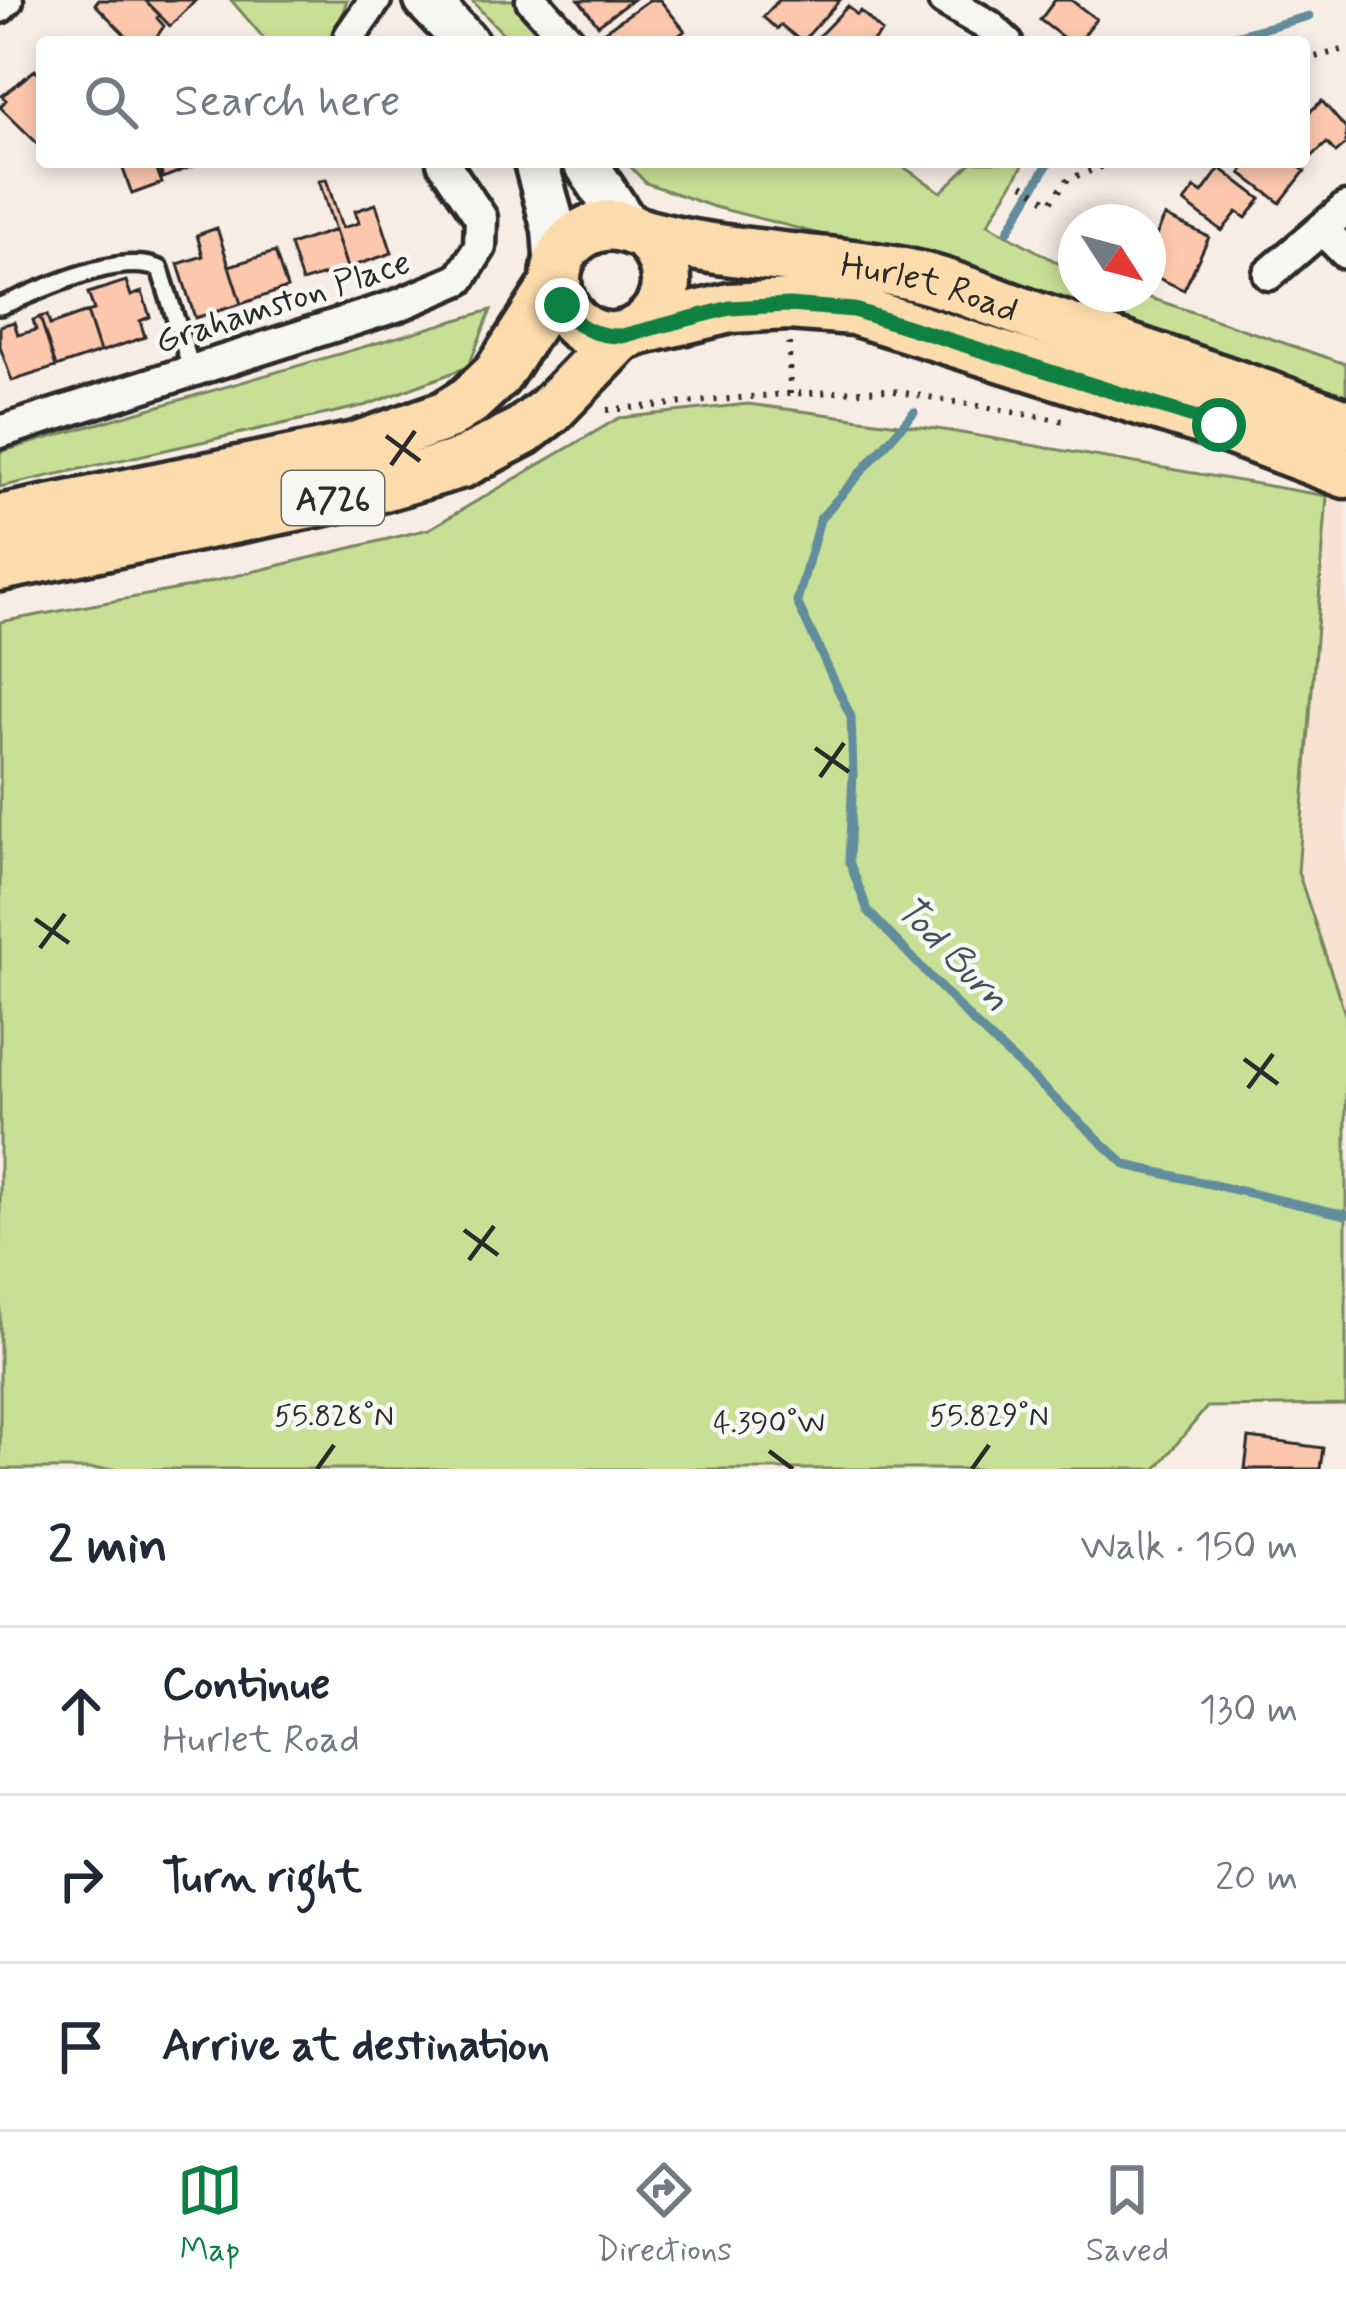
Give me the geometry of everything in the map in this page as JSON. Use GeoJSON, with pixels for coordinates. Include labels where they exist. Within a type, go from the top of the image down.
{"type":"FeatureCollection","features":[{"type":"Feature","properties":{"kind":"main road"},"geometry":{"type":"LineString","coordinates":[[426,0],[460,36]]}},
{"type":"Feature","properties":{"kind":"main road"},"geometry":{"type":"LineString","coordinates":[[538,168],[554,229],[562,305],[572,320],[604,336],[630,333],[664,302],[666,265],[658,248],[636,231],[589,168]]}},
{"type":"Feature","properties":{"kind":"main road"},"geometry":{"type":"LineString","coordinates":[[556,277],[563,253],[590,229],[608,225],[636,231]]}},
{"type":"Feature","properties":{"kind":"main road","name":"Hurlet Road"},"geometry":{"type":"LineString","coordinates":[[636,231],[909,274],[1346,424]]}},
{"type":"Feature","properties":{"kind":"main road","name":"A726"},"geometry":{"type":"LineString","coordinates":[[0,520],[356,447],[445,416],[497,375],[556,277]]}},
{"type":"Feature","properties":{"kind":"main road","name":"Hurlet Road"},"geometry":{"type":"LineString","coordinates":[[630,333],[730,308],[789,305],[854,310],[1219,425],[1346,472]]}},
{"type":"Feature","properties":{"kind":"main road","name":"A726"},"geometry":{"type":"LineString","coordinates":[[0,566],[359,493],[461,464],[536,421],[630,333]]}},
{"type":"Feature","properties":{"kind":"street"},"geometry":{"type":"LineString","coordinates":[[0,7],[7,0]]}},
{"type":"Feature","properties":{"kind":"street"},"geometry":{"type":"LineString","coordinates":[[351,36],[375,0]]}},
{"type":"Feature","properties":{"kind":"street"},"geometry":{"type":"LineString","coordinates":[[532,0],[565,36]]}},
{"type":"Feature","properties":{"kind":"street"},"geometry":{"type":"LineString","coordinates":[[944,0],[990,36]]}},
{"type":"Feature","properties":{"kind":"street","name":"Grahamston Place"},"geometry":{"type":"LineString","coordinates":[[0,433],[399,305],[460,279],[480,247],[481,218],[447,168]]}},
{"type":"Feature","properties":{"kind":"street"},"geometry":{"type":"LineString","coordinates":[[1269,274],[1334,219],[1346,253]]}},
{"type":"Feature","properties":{"kind":"lane"},"geometry":{"type":"LineString","coordinates":[[0,306],[125,261],[148,264],[160,269],[193,371]]}},
{"type":"Feature","properties":{"kind":"path"},"geometry":{"type":"LineString","coordinates":[[1310,58],[1346,49]]}},
{"type":"Feature","properties":{"kind":"path"},"geometry":{"type":"LineString","coordinates":[[1023,184],[1050,202],[1068,179],[1098,168]]}},
{"type":"Feature","properties":{"kind":"path"},"geometry":{"type":"LineString","coordinates":[[789,305],[790,394]]}},
{"type":"Feature","properties":{"kind":"path"},"geometry":{"type":"LineString","coordinates":[[592,418],[610,408],[888,390],[1073,423]]}},
{"type":"Feature","properties":{"kind":"shaded area"},"geometry":{"type":"Polygon","coordinates":[[[1327,496],[1346,504],[1346,1017],[1298,873],[1327,496]]]}},
{"type":"Feature","properties":{"kind":"green space"},"geometry":{"type":"Polygon","coordinates":[[[231,0],[347,0],[341,18],[350,36],[262,36],[231,0]]]}},
{"type":"Feature","properties":{"kind":"green space"},"geometry":{"type":"Polygon","coordinates":[[[471,0],[520,0],[554,36],[505,36],[471,0]]]}},
{"type":"Feature","properties":{"kind":"green space"},"geometry":{"type":"Polygon","coordinates":[[[632,168],[905,168],[941,192],[966,168],[1021,168],[988,224],[1058,263],[1058,298],[1025,287],[711,206],[646,183],[632,168]]]}},
{"type":"Feature","properties":{"kind":"green space"},"geometry":{"type":"Polygon","coordinates":[[[1166,303],[1346,364],[1346,396],[1099,312],[1166,312],[1166,303]]]}},
{"type":"Feature","properties":{"kind":"green space"},"geometry":{"type":"Polygon","coordinates":[[[491,310],[468,367],[367,405],[0,487],[0,452],[491,310]]]}},
{"type":"Feature","properties":{"kind":"green space"},"geometry":{"type":"Polygon","coordinates":[[[748,404],[944,430],[1327,496],[1298,872],[1346,1017],[1346,1405],[1207,1407],[1156,1469],[0,1469],[0,622],[190,587],[429,529],[619,418],[748,404]]]}},
{"type":"Feature","properties":{"kind":"building"},"geometry":{"type":"Polygon","coordinates":[[[98,0],[145,0],[164,26],[157,36],[126,36],[95,4],[98,0]]]}},
{"type":"Feature","properties":{"kind":"building"},"geometry":{"type":"Polygon","coordinates":[[[145,0],[196,0],[170,26],[145,0]]]}},
{"type":"Feature","properties":{"kind":"building"},"geometry":{"type":"Polygon","coordinates":[[[579,0],[632,0],[598,25],[579,0]]]}},
{"type":"Feature","properties":{"kind":"building"},"geometry":{"type":"Polygon","coordinates":[[[649,0],[660,0],[685,31],[678,36],[606,36],[603,32],[649,0]]]}},
{"type":"Feature","properties":{"kind":"building"},"geometry":{"type":"Polygon","coordinates":[[[779,0],[840,0],[807,36],[795,36],[781,25],[777,29],[763,17],[779,0]]]}},
{"type":"Feature","properties":{"kind":"building"},"geometry":{"type":"Polygon","coordinates":[[[1055,0],[1071,0],[1096,19],[1083,36],[1061,36],[1040,20],[1055,0]]]}},
{"type":"Feature","properties":{"kind":"building"},"geometry":{"type":"Polygon","coordinates":[[[848,6],[857,15],[861,11],[882,32],[878,36],[819,36],[848,6]]]}},
{"type":"Feature","properties":{"kind":"building"},"geometry":{"type":"Polygon","coordinates":[[[36,71],[36,142],[0,107],[6,100],[2,96],[36,71]]]}},
{"type":"Feature","properties":{"kind":"building"},"geometry":{"type":"Polygon","coordinates":[[[1322,101],[1346,129],[1346,144],[1336,153],[1327,143],[1310,158],[1310,112],[1322,101]]]}},
{"type":"Feature","properties":{"kind":"building"},"geometry":{"type":"Polygon","coordinates":[[[123,168],[156,168],[162,183],[132,194],[123,168]]]}},
{"type":"Feature","properties":{"kind":"building"},"geometry":{"type":"Polygon","coordinates":[[[160,168],[188,168],[163,178],[160,168]]]}},
{"type":"Feature","properties":{"kind":"building"},"geometry":{"type":"Polygon","coordinates":[[[1220,168],[1261,199],[1246,218],[1237,212],[1222,231],[1184,202],[1195,188],[1202,193],[1220,168]]]}},
{"type":"Feature","properties":{"kind":"building"},"geometry":{"type":"Polygon","coordinates":[[[1245,168],[1305,171],[1280,203],[1241,173],[1245,168]]]}},
{"type":"Feature","properties":{"kind":"building"},"geometry":{"type":"Polygon","coordinates":[[[326,179],[342,228],[359,223],[355,211],[376,204],[392,253],[347,268],[319,181],[326,179]]]}},
{"type":"Feature","properties":{"kind":"building"},"geometry":{"type":"Polygon","coordinates":[[[1166,216],[1209,237],[1184,290],[1166,282],[1166,216]]]}},
{"type":"Feature","properties":{"kind":"building"},"geometry":{"type":"Polygon","coordinates":[[[217,228],[241,304],[195,318],[178,264],[203,256],[197,235],[217,228]]]}},
{"type":"Feature","properties":{"kind":"building"},"geometry":{"type":"Polygon","coordinates":[[[335,230],[347,268],[302,282],[290,245],[335,230]]]}},
{"type":"Feature","properties":{"kind":"building"},"geometry":{"type":"Polygon","coordinates":[[[275,252],[287,288],[241,304],[229,266],[275,252]]]}},
{"type":"Feature","properties":{"kind":"building"},"geometry":{"type":"Polygon","coordinates":[[[126,281],[131,296],[142,292],[150,317],[140,321],[145,337],[100,352],[87,312],[94,310],[88,293],[126,281]]]}},
{"type":"Feature","properties":{"kind":"building"},"geometry":{"type":"Polygon","coordinates":[[[87,312],[100,352],[56,367],[40,317],[47,315],[50,325],[87,312]]]}},
{"type":"Feature","properties":{"kind":"building"},"geometry":{"type":"Polygon","coordinates":[[[40,317],[56,367],[12,381],[0,347],[0,326],[14,322],[18,335],[36,330],[33,320],[40,317]]]}},
{"type":"Feature","properties":{"kind":"building"},"geometry":{"type":"Polygon","coordinates":[[[1249,1438],[1323,1448],[1320,1469],[1245,1469],[1249,1438]]]}},
{"type":"Feature","properties":{"kind":"waterway","name":"Tod Burn"},"geometry":{"type":"LineString","coordinates":[[1235,36],[1309,16]]}},
{"type":"Feature","properties":{"kind":"waterway","name":"Tod Burn"},"geometry":{"type":"LineString","coordinates":[[1008,231],[1045,168]]}},
{"type":"Feature","properties":{"kind":"waterway","name":"Tod Burn"},"geometry":{"type":"LineString","coordinates":[[914,412],[820,519],[797,602],[851,717],[849,861],[868,911],[975,1024],[1126,1165],[1346,1215]]}},
{"type":"Feature","properties":{"kind":"route"},"geometry":{"type":"LineString","coordinates":[[562,305],[586,331],[604,336],[622,336],[730,308],[812,305],[854,310],[1219,425]]}}]}
